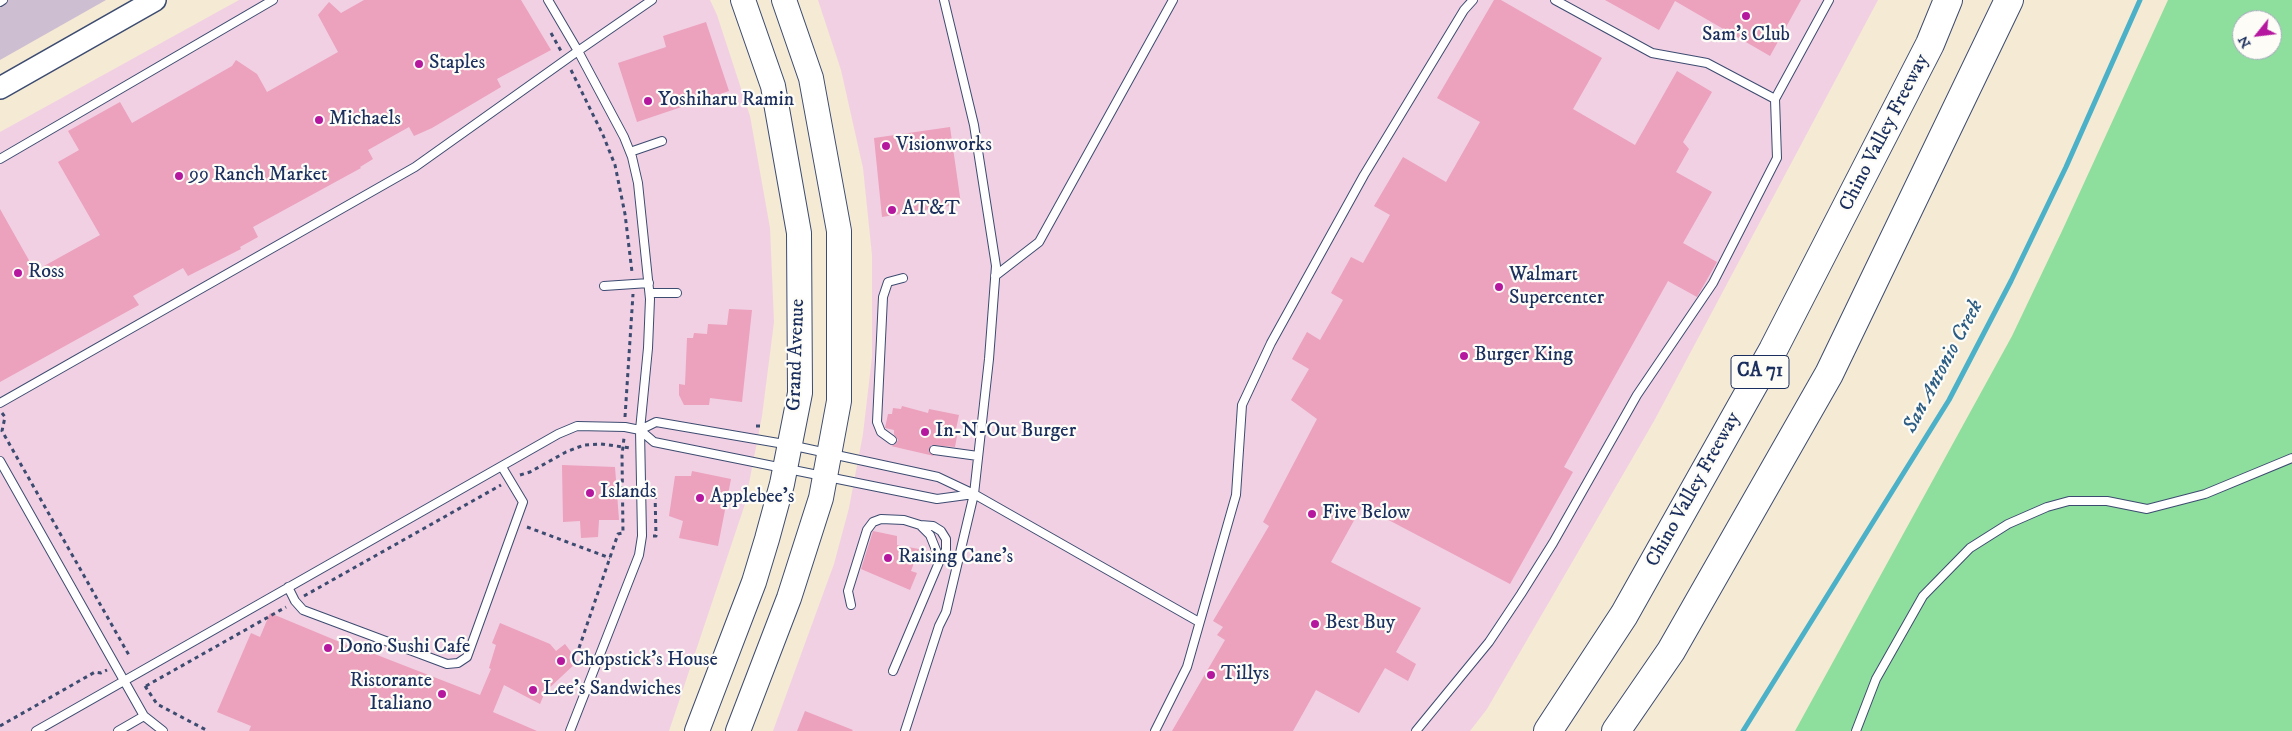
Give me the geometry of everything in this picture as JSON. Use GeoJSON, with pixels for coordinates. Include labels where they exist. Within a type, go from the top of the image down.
{"type":"FeatureCollection","features":[{"type":"Feature","properties":{"kind":"highway","name":"Chino Valley Freeway"},"geometry":{"type":"LineString","coordinates":[[1548,731],[1624,615],[1773,350],[1930,44],[1948,0]]}},
{"type":"Feature","properties":{"kind":"highway","name":"CA 71"},"geometry":{"type":"LineString","coordinates":[[1616,731],[1671,651],[1829,374],[2009,0]]}},
{"type":"Feature","properties":{"kind":"main road","name":"Grand Avenue"},"geometry":{"type":"LineString","coordinates":[[697,731],[754,582],[775,512],[800,393],[799,232],[773,86],[743,0]]}},
{"type":"Feature","properties":{"kind":"main road","name":"Grand Avenue"},"geometry":{"type":"LineString","coordinates":[[738,731],[789,598],[820,498],[839,401],[839,231],[811,78],[784,0]]}},
{"type":"Feature","properties":{"kind":"main road"},"geometry":{"type":"LineString","coordinates":[[0,88],[151,1]]}},
{"type":"Feature","properties":{"kind":"lane"},"geometry":{"type":"LineString","coordinates":[[0,159],[273,0]]}},
{"type":"Feature","properties":{"kind":"lane"},"geometry":{"type":"LineString","coordinates":[[548,0],[612,112],[630,152],[638,184],[650,293],[648,348],[640,430],[642,536],[639,555],[570,731]]}},
{"type":"Feature","properties":{"kind":"lane"},"geometry":{"type":"LineString","coordinates":[[0,404],[415,167],[652,0]]}},
{"type":"Feature","properties":{"kind":"lane"},"geometry":{"type":"LineString","coordinates":[[905,731],[946,612],[974,494],[989,359],[996,266],[975,130],[944,0]]}},
{"type":"Feature","properties":{"kind":"lane"},"geometry":{"type":"LineString","coordinates":[[995,276],[1039,242],[1172,0]]}},
{"type":"Feature","properties":{"kind":"lane"},"geometry":{"type":"LineString","coordinates":[[1155,731],[1187,667],[1236,495],[1242,405],[1271,343],[1364,175],[1464,10],[1473,0]]}},
{"type":"Feature","properties":{"kind":"lane"},"geometry":{"type":"LineString","coordinates":[[1554,0],[1652,53],[1707,63],[1775,99]]}},
{"type":"Feature","properties":{"kind":"lane"},"geometry":{"type":"LineString","coordinates":[[1416,731],[1489,642],[1521,594],[1553,543],[1637,395],[1713,284],[1777,158],[1775,99],[1829,0]]}},
{"type":"Feature","properties":{"kind":"lane"},"geometry":{"type":"LineString","coordinates":[[630,152],[662,141]]}},
{"type":"Feature","properties":{"kind":"lane"},"geometry":{"type":"LineString","coordinates":[[892,440],[881,432],[877,422],[883,297],[888,282],[903,278]]}},
{"type":"Feature","properties":{"kind":"lane"},"geometry":{"type":"LineString","coordinates":[[604,286],[649,283]]}},
{"type":"Feature","properties":{"kind":"lane"},"geometry":{"type":"LineString","coordinates":[[650,293],[677,293]]}},
{"type":"Feature","properties":{"kind":"lane"},"geometry":{"type":"LineString","coordinates":[[640,430],[656,422],[790,445],[938,477],[974,494],[1200,622]]}},
{"type":"Feature","properties":{"kind":"lane"},"geometry":{"type":"LineString","coordinates":[[36,731],[168,654],[558,434],[577,426],[624,426],[640,430],[654,442],[824,478],[937,499],[974,494]]}},
{"type":"Feature","properties":{"kind":"lane"},"geometry":{"type":"LineString","coordinates":[[934,450],[978,456]]}},
{"type":"Feature","properties":{"kind":"lane"},"geometry":{"type":"LineString","coordinates":[[1856,731],[1876,680],[1924,596],[1970,548],[2008,524],[2046,506],[2069,501],[2107,500],[2147,509],[2205,494],[2292,458]]}},
{"type":"Feature","properties":{"kind":"lane"},"geometry":{"type":"LineString","coordinates":[[0,462],[144,716],[164,731]]}},
{"type":"Feature","properties":{"kind":"lane"},"geometry":{"type":"LineString","coordinates":[[288,588],[303,610],[447,664],[458,663],[467,657],[523,502],[502,467]]}},
{"type":"Feature","properties":{"kind":"lane"},"geometry":{"type":"LineString","coordinates":[[851,605],[848,591],[867,530],[873,522],[881,518],[904,520],[920,525],[933,526],[941,531],[946,540],[946,550],[893,671]]}},
{"type":"Feature","properties":{"kind":"lane"},"geometry":{"type":"LineString","coordinates":[[920,525],[930,534],[940,560]]}},
{"type":"Feature","properties":{"kind":"lane"},"geometry":{"type":"LineString","coordinates":[[118,731],[144,716]]}},
{"type":"Feature","properties":{"kind":"path"},"geometry":{"type":"LineString","coordinates":[[551,33],[603,135],[615,165],[625,214],[633,284],[622,455],[623,534],[618,534],[579,648]]}},
{"type":"Feature","properties":{"kind":"path"},"geometry":{"type":"LineString","coordinates":[[0,408],[4,417],[2,431],[130,657]]}},
{"type":"Feature","properties":{"kind":"path"},"geometry":{"type":"LineString","coordinates":[[146,686],[510,480],[584,445],[601,444],[640,450]]}},
{"type":"Feature","properties":{"kind":"path"},"geometry":{"type":"LineString","coordinates":[[527,528],[610,558]]}},
{"type":"Feature","properties":{"kind":"shaded area"},"geometry":{"type":"Polygon","coordinates":[[[0,0],[106,0],[0,60],[0,0]]]}},
{"type":"Feature","properties":{"kind":"shaded area"},"geometry":{"type":"Polygon","coordinates":[[[239,0],[710,0],[717,15],[750,116],[770,228],[774,322],[762,416],[745,504],[669,731],[0,731],[0,132],[239,0]]]}},
{"type":"Feature","properties":{"kind":"shaded area"},"geometry":{"type":"Polygon","coordinates":[[[818,0],[1878,0],[1654,421],[1487,709],[1470,731],[773,731],[834,564],[849,508],[863,434],[872,357],[872,255],[863,168],[841,70],[818,0]]]}},
{"type":"Feature","properties":{"kind":"green space"},"geometry":{"type":"Polygon","coordinates":[[[2168,0],[2292,0],[2292,731],[1795,731],[2012,336],[2168,0]]]}},
{"type":"Feature","properties":{"kind":"building"},"geometry":{"type":"Polygon","coordinates":[[[364,0],[521,0],[551,50],[497,79],[501,87],[432,128],[414,136],[409,127],[368,150],[373,159],[361,168],[253,227],[258,237],[240,247],[241,249],[188,276],[183,268],[133,296],[139,305],[0,382],[0,209],[35,271],[100,235],[58,162],[79,150],[68,131],[120,102],[132,123],[232,66],[236,60],[257,74],[267,92],[338,52],[318,15],[329,2],[341,13],[364,0]]]}},
{"type":"Feature","properties":{"kind":"building","name":"Walmart Supercenter"},"geometry":{"type":"Polygon","coordinates":[[[1494,0],[1501,0],[1602,58],[1573,109],[1635,145],[1677,71],[1712,92],[1683,142],[1689,149],[1676,172],[1712,192],[1683,243],[1717,262],[1697,297],[1668,281],[1564,467],[1573,472],[1510,584],[1362,506],[1331,562],[1421,608],[1396,652],[1416,664],[1408,681],[1385,668],[1359,713],[1316,690],[1293,731],[1172,731],[1225,640],[1217,635],[1223,627],[1213,621],[1269,526],[1263,522],[1317,419],[1291,400],[1309,369],[1292,359],[1307,332],[1320,340],[1343,300],[1331,293],[1351,257],[1363,263],[1390,215],[1374,206],[1403,157],[1446,182],[1480,122],[1437,98],[1494,0]]]}},
{"type":"Feature","properties":{"kind":"building","name":"Sam's Club"},"geometry":{"type":"Polygon","coordinates":[[[1605,0],[1801,0],[1770,56],[1675,1],[1659,30],[1605,0]]]}},
{"type":"Feature","properties":{"kind":"building"},"geometry":{"type":"Polygon","coordinates":[[[706,22],[729,91],[637,122],[618,63],[666,47],[663,36],[706,22]]]}},
{"type":"Feature","properties":{"kind":"building"},"geometry":{"type":"Polygon","coordinates":[[[950,127],[961,204],[882,217],[874,138],[950,127]]]}},
{"type":"Feature","properties":{"kind":"building"},"geometry":{"type":"Polygon","coordinates":[[[729,309],[752,310],[742,402],[710,398],[709,405],[684,405],[679,395],[679,384],[685,385],[687,338],[693,338],[694,333],[707,334],[708,324],[727,325],[729,309]]]}},
{"type":"Feature","properties":{"kind":"building","name":"In-N-Out Burger"},"geometry":{"type":"Polygon","coordinates":[[[902,406],[928,413],[929,409],[959,415],[955,434],[957,436],[955,447],[931,445],[929,452],[934,456],[891,446],[896,444],[898,440],[894,430],[885,428],[888,414],[892,414],[893,408],[901,409],[902,406]]]}},
{"type":"Feature","properties":{"kind":"building","name":"Islands"},"geometry":{"type":"Polygon","coordinates":[[[562,465],[615,467],[619,520],[599,520],[598,537],[581,538],[580,521],[563,522],[562,465]]]}},
{"type":"Feature","properties":{"kind":"building","name":"Applebee's"},"geometry":{"type":"Polygon","coordinates":[[[692,471],[731,479],[718,546],[679,538],[683,521],[669,516],[675,476],[691,476],[692,471]]]}},
{"type":"Feature","properties":{"kind":"building","name":"Raising Cane's"},"geometry":{"type":"Polygon","coordinates":[[[873,531],[897,536],[897,545],[919,549],[911,571],[917,573],[910,590],[861,569],[873,531]]]}},
{"type":"Feature","properties":{"kind":"building"},"geometry":{"type":"Polygon","coordinates":[[[270,613],[371,655],[372,653],[480,695],[491,669],[489,668],[496,645],[492,643],[500,623],[550,644],[556,651],[565,644],[578,661],[545,692],[540,704],[504,685],[493,712],[537,731],[249,731],[251,726],[217,712],[251,633],[260,637],[270,613]]]}},
{"type":"Feature","properties":{"kind":"building"},"geometry":{"type":"Polygon","coordinates":[[[805,711],[853,730],[797,731],[805,711]]]}},
{"type":"Feature","properties":{"kind":"waterway","name":"San Antonio Creek"},"geometry":{"type":"LineString","coordinates":[[1743,731],[1949,400],[2011,281],[2066,167],[2140,0]]}},
{"type":"Feature","properties":{"kind":"place","name":"Sam's Club"},"geometry":{"type":"Point","coordinates":[1746,16]}},
{"type":"Feature","properties":{"kind":"place","name":"Staples"},"geometry":{"type":"Point","coordinates":[419,64]}},
{"type":"Feature","properties":{"kind":"place","name":"Yoshiharu Ramin"},"geometry":{"type":"Point","coordinates":[648,101]}},
{"type":"Feature","properties":{"kind":"place","name":"Michaels"},"geometry":{"type":"Point","coordinates":[319,120]}},
{"type":"Feature","properties":{"kind":"place","name":"Visionworks"},"geometry":{"type":"Point","coordinates":[886,146]}},
{"type":"Feature","properties":{"kind":"place","name":"99 Ranch Market"},"geometry":{"type":"Point","coordinates":[179,176]}},
{"type":"Feature","properties":{"kind":"place","name":"AT&T"},"geometry":{"type":"Point","coordinates":[892,210]}},
{"type":"Feature","properties":{"kind":"place","name":"Ross"},"geometry":{"type":"Point","coordinates":[18,273]}},
{"type":"Feature","properties":{"kind":"place","name":"Walmart Supercenter"},"geometry":{"type":"Point","coordinates":[1499,287]}},
{"type":"Feature","properties":{"kind":"place","name":"Burger King"},"geometry":{"type":"Point","coordinates":[1464,356]}},
{"type":"Feature","properties":{"kind":"place","name":"In-N-Out Burger"},"geometry":{"type":"Point","coordinates":[925,432]}},
{"type":"Feature","properties":{"kind":"place","name":"Islands"},"geometry":{"type":"Point","coordinates":[590,493]}},
{"type":"Feature","properties":{"kind":"place","name":"Applebee's"},"geometry":{"type":"Point","coordinates":[700,498]}},
{"type":"Feature","properties":{"kind":"place","name":"Five Below"},"geometry":{"type":"Point","coordinates":[1312,514]}},
{"type":"Feature","properties":{"kind":"place","name":"Raising Cane's"},"geometry":{"type":"Point","coordinates":[888,558]}},
{"type":"Feature","properties":{"kind":"place","name":"Best Buy"},"geometry":{"type":"Point","coordinates":[1315,624]}},
{"type":"Feature","properties":{"kind":"place","name":"Dono Sushi Cafe"},"geometry":{"type":"Point","coordinates":[328,648]}},
{"type":"Feature","properties":{"kind":"place","name":"Chopstick's House"},"geometry":{"type":"Point","coordinates":[561,661]}},
{"type":"Feature","properties":{"kind":"place","name":"Tillys"},"geometry":{"type":"Point","coordinates":[1211,675]}},
{"type":"Feature","properties":{"kind":"place","name":"Lee's Sandwiches"},"geometry":{"type":"Point","coordinates":[533,690]}},
{"type":"Feature","properties":{"kind":"place","name":"Ristorante Italiano"},"geometry":{"type":"Point","coordinates":[442,694]}}]}
